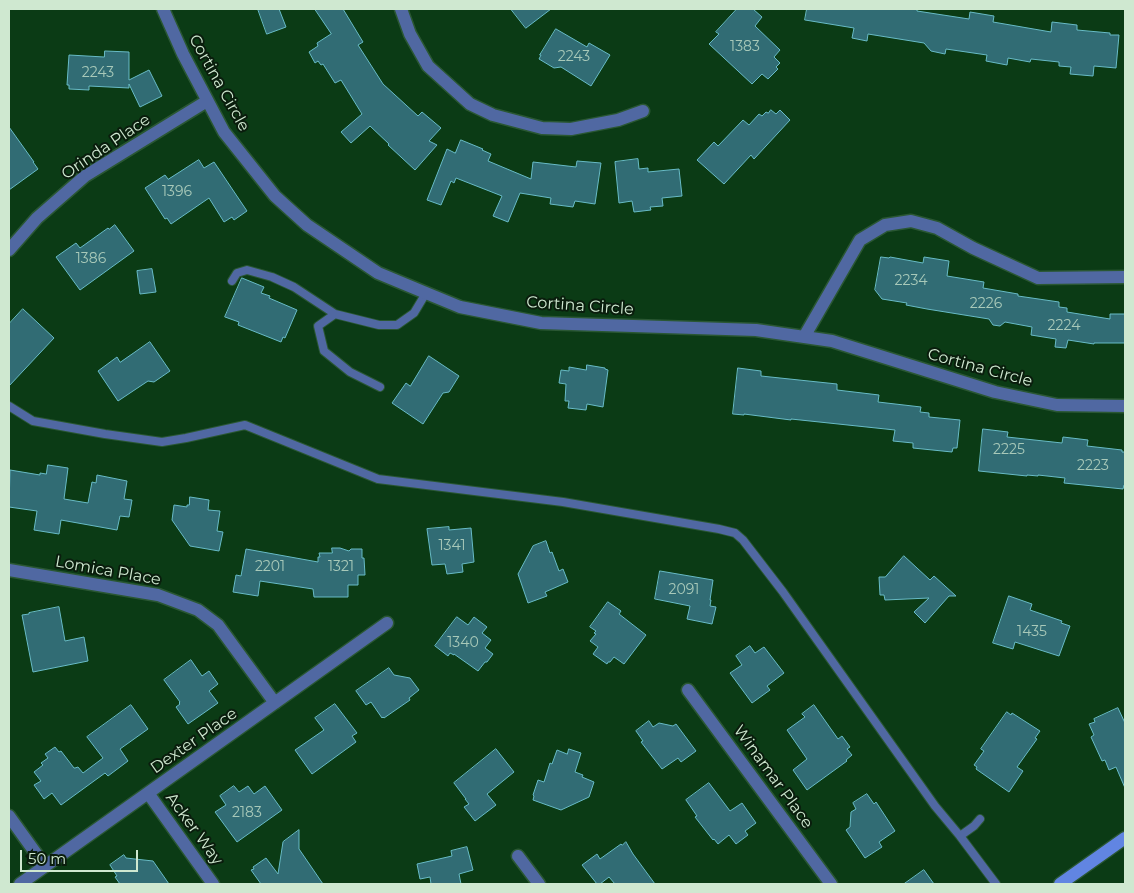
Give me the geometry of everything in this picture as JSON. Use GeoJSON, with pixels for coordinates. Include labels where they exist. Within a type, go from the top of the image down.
{"type":"FeatureCollection","features":[{"type":"Feature","properties":{"kind":"street","name":"Cortina Circle"},"geometry":{"type":"LineString","coordinates":[[163,9],[183,54],[224,132],[275,196],[307,225],[378,273],[426,293],[460,307],[541,323],[756,330],[804,337],[832,342],[1004,394],[1057,405],[1125,406]]}},
{"type":"Feature","properties":{"kind":"street"},"geometry":{"type":"LineString","coordinates":[[401,9],[410,34],[428,66],[470,104],[493,115],[542,128],[571,129],[618,120],[643,111]]}},
{"type":"Feature","properties":{"kind":"street","name":"Orinda Place"},"geometry":{"type":"LineString","coordinates":[[9,250],[37,218],[85,176],[207,101]]}},
{"type":"Feature","properties":{"kind":"street"},"geometry":{"type":"LineString","coordinates":[[804,337],[860,240],[885,225],[911,221],[937,228],[973,248],[1038,278],[1125,277]]}},
{"type":"Feature","properties":{"kind":"street","name":"Lomica Place"},"geometry":{"type":"LineString","coordinates":[[9,570],[158,595],[198,610],[218,625],[275,703]]}},
{"type":"Feature","properties":{"kind":"street","name":"Dexter Place"},"geometry":{"type":"LineString","coordinates":[[20,884],[387,623]]}},
{"type":"Feature","properties":{"kind":"street","name":"Winamar Place"},"geometry":{"type":"LineString","coordinates":[[688,690],[831,884]]}},
{"type":"Feature","properties":{"kind":"street","name":"Acker Way"},"geometry":{"type":"LineString","coordinates":[[148,793],[213,884]]}},
{"type":"Feature","properties":{"kind":"street"},"geometry":{"type":"LineString","coordinates":[[9,816],[45,866]]}},
{"type":"Feature","properties":{"kind":"street"},"geometry":{"type":"LineString","coordinates":[[1060,884],[1125,838]]}},
{"type":"Feature","properties":{"kind":"street"},"geometry":{"type":"LineString","coordinates":[[518,856],[539,884]]}},
{"type":"Feature","properties":{"kind":"lane"},"geometry":{"type":"LineString","coordinates":[[232,281],[237,273],[247,270],[272,277],[294,287],[335,314],[379,325],[397,326],[414,313],[426,293]]}},
{"type":"Feature","properties":{"kind":"lane"},"geometry":{"type":"LineString","coordinates":[[335,314],[318,326],[324,351],[350,372],[380,387]]}},
{"type":"Feature","properties":{"kind":"lane"},"geometry":{"type":"LineString","coordinates":[[9,406],[33,421],[162,442],[244,425],[378,479],[563,502],[735,533],[744,540],[783,592],[935,806],[996,884]]}},
{"type":"Feature","properties":{"kind":"lane"},"geometry":{"type":"LineString","coordinates":[[960,836],[980,819]]}},
{"type":"Feature","properties":{"kind":"building"},"geometry":{"type":"Polygon","coordinates":[[[258,9],[279,9],[286,27],[267,34],[258,9]]]}},
{"type":"Feature","properties":{"kind":"building"},"geometry":{"type":"Polygon","coordinates":[[[315,9],[343,9],[363,42],[358,45],[383,84],[418,116],[422,112],[441,128],[429,141],[437,145],[415,170],[370,126],[351,143],[341,132],[362,114],[341,80],[335,83],[323,64],[321,65],[318,61],[315,63],[309,52],[318,46],[317,43],[331,34],[315,9]]]}},
{"type":"Feature","properties":{"kind":"building"},"geometry":{"type":"Polygon","coordinates":[[[511,9],[551,9],[526,28],[511,9]]]}},
{"type":"Feature","properties":{"kind":"building"},"geometry":{"type":"Polygon","coordinates":[[[737,9],[753,9],[762,17],[755,26],[780,50],[774,57],[780,63],[776,67],[778,69],[768,79],[762,74],[752,84],[709,44],[719,34],[716,32],[737,9]]]}},
{"type":"Feature","properties":{"kind":"building"},"geometry":{"type":"Polygon","coordinates":[[[807,9],[917,9],[917,11],[969,19],[970,12],[994,16],[993,22],[1051,32],[1052,22],[1077,25],[1077,30],[1119,35],[1116,68],[1094,66],[1093,76],[1070,74],[1071,67],[1059,66],[1059,62],[1031,59],[1030,62],[1008,58],[1007,65],[986,61],[987,55],[946,49],[945,54],[931,51],[924,43],[868,34],[867,41],[852,38],[854,28],[805,20],[807,9]]]}},
{"type":"Feature","properties":{"kind":"building"},"geometry":{"type":"Polygon","coordinates":[[[556,29],[587,47],[589,43],[610,55],[591,86],[561,67],[554,68],[539,59],[556,29]]]}},
{"type":"Feature","properties":{"kind":"building"},"geometry":{"type":"Polygon","coordinates":[[[105,51],[129,52],[129,80],[149,70],[162,96],[140,107],[129,84],[129,88],[89,86],[89,90],[69,89],[69,85],[67,85],[69,55],[104,57],[105,51]]]}},
{"type":"Feature","properties":{"kind":"building"},"geometry":{"type":"Polygon","coordinates":[[[771,110],[776,114],[780,110],[790,120],[754,159],[751,155],[724,184],[697,160],[714,142],[718,146],[743,120],[749,125],[759,114],[762,116],[771,110]]]}},
{"type":"Feature","properties":{"kind":"building"},"geometry":{"type":"Polygon","coordinates":[[[9,127],[38,169],[9,190],[9,127]]]}},
{"type":"Feature","properties":{"kind":"building"},"geometry":{"type":"Polygon","coordinates":[[[461,140],[491,154],[488,161],[531,179],[533,162],[576,167],[577,161],[601,163],[595,204],[575,201],[573,207],[550,204],[551,198],[520,193],[508,222],[493,216],[502,196],[456,178],[454,183],[451,181],[441,205],[427,200],[447,149],[455,153],[461,140]]]}},
{"type":"Feature","properties":{"kind":"building"},"geometry":{"type":"Polygon","coordinates":[[[638,159],[639,169],[648,168],[648,172],[679,169],[682,196],[662,198],[663,206],[650,207],[651,210],[634,212],[632,201],[619,203],[615,162],[638,159]]]}},
{"type":"Feature","properties":{"kind":"building"},"geometry":{"type":"Polygon","coordinates":[[[199,160],[204,168],[214,162],[247,211],[234,220],[232,217],[224,222],[209,198],[171,224],[167,218],[165,219],[145,188],[165,175],[168,179],[199,160]]]}},
{"type":"Feature","properties":{"kind":"building"},"geometry":{"type":"Polygon","coordinates":[[[115,225],[134,251],[80,290],[56,257],[76,243],[80,248],[115,225]]]}},
{"type":"Feature","properties":{"kind":"building"},"geometry":{"type":"Polygon","coordinates":[[[881,257],[923,263],[924,257],[949,261],[947,276],[984,282],[983,288],[1018,294],[1018,296],[1059,302],[1059,307],[1067,308],[1067,312],[1110,319],[1110,314],[1125,314],[1125,343],[1094,344],[1068,340],[1066,348],[1055,347],[1056,339],[1031,335],[1032,327],[1005,322],[1000,326],[993,325],[989,319],[927,309],[906,305],[907,303],[882,299],[875,290],[881,257]]]}},
{"type":"Feature","properties":{"kind":"building"},"geometry":{"type":"Polygon","coordinates":[[[152,269],[156,292],[140,294],[137,271],[152,269]]]}},
{"type":"Feature","properties":{"kind":"building"},"geometry":{"type":"Polygon","coordinates":[[[242,278],[264,287],[261,293],[270,296],[269,298],[297,310],[285,338],[283,337],[281,342],[238,325],[239,322],[225,317],[242,278]]]}},
{"type":"Feature","properties":{"kind":"building"},"geometry":{"type":"Polygon","coordinates":[[[23,309],[54,338],[9,386],[9,324],[23,309]]]}},
{"type":"Feature","properties":{"kind":"building"},"geometry":{"type":"Polygon","coordinates":[[[150,342],[170,371],[154,382],[148,381],[118,401],[98,371],[117,357],[120,362],[150,342]]]}},
{"type":"Feature","properties":{"kind":"building"},"geometry":{"type":"Polygon","coordinates":[[[429,356],[459,376],[449,392],[443,393],[423,424],[392,403],[406,383],[410,386],[429,356]]]}},
{"type":"Feature","properties":{"kind":"building"},"geometry":{"type":"Polygon","coordinates":[[[587,365],[608,370],[603,407],[587,404],[586,410],[568,408],[569,401],[565,401],[566,384],[559,383],[561,370],[569,371],[569,367],[586,370],[587,365]]]}},
{"type":"Feature","properties":{"kind":"building"},"geometry":{"type":"Polygon","coordinates":[[[738,368],[761,371],[761,376],[837,384],[837,390],[879,395],[878,402],[921,407],[920,412],[929,413],[929,417],[960,420],[957,448],[953,448],[952,452],[913,448],[913,443],[893,441],[895,430],[733,414],[738,368]]]}},
{"type":"Feature","properties":{"kind":"building"},"geometry":{"type":"Polygon","coordinates":[[[983,429],[1008,432],[1007,437],[1062,443],[1063,437],[1088,440],[1087,446],[1122,450],[1122,452],[1125,452],[1125,485],[1123,489],[1064,483],[1065,478],[979,471],[983,429]]]}},
{"type":"Feature","properties":{"kind":"building"},"geometry":{"type":"Polygon","coordinates":[[[48,465],[68,468],[64,499],[88,503],[92,482],[96,483],[97,475],[127,481],[124,499],[132,500],[129,517],[120,516],[117,530],[61,520],[59,534],[34,530],[37,511],[9,507],[10,470],[40,475],[40,473],[46,474],[48,465]]]}},
{"type":"Feature","properties":{"kind":"building"},"geometry":{"type":"Polygon","coordinates":[[[190,497],[209,500],[208,510],[220,511],[217,531],[223,532],[219,551],[190,546],[172,520],[174,505],[187,507],[190,497]]]}},
{"type":"Feature","properties":{"kind":"building"},"geometry":{"type":"Polygon","coordinates":[[[449,527],[449,530],[471,528],[474,562],[462,564],[463,572],[447,574],[445,564],[432,565],[427,529],[449,527]]]}},
{"type":"Feature","properties":{"kind":"building"},"geometry":{"type":"Polygon","coordinates":[[[546,541],[559,571],[563,569],[568,582],[545,592],[547,596],[528,603],[518,574],[533,546],[546,541]]]}},
{"type":"Feature","properties":{"kind":"building"},"geometry":{"type":"Polygon","coordinates":[[[332,548],[349,551],[351,549],[362,549],[365,575],[358,575],[358,585],[348,585],[348,597],[314,597],[313,589],[260,581],[258,596],[233,592],[236,575],[241,576],[246,549],[318,562],[319,553],[332,553],[332,548]]]}},
{"type":"Feature","properties":{"kind":"building"},"geometry":{"type":"Polygon","coordinates":[[[904,556],[930,580],[934,576],[956,596],[949,596],[925,623],[914,612],[929,598],[885,600],[884,595],[880,595],[879,577],[885,577],[904,556]]]}},
{"type":"Feature","properties":{"kind":"building"},"geometry":{"type":"Polygon","coordinates":[[[660,571],[713,580],[710,606],[716,607],[712,624],[687,619],[690,606],[655,599],[660,571]]]}},
{"type":"Feature","properties":{"kind":"building"},"geometry":{"type":"Polygon","coordinates":[[[1009,596],[1032,604],[1030,610],[1062,621],[1061,623],[1070,626],[1059,656],[1015,642],[1013,649],[993,643],[1009,596]]]}},
{"type":"Feature","properties":{"kind":"building"},"geometry":{"type":"Polygon","coordinates":[[[608,602],[621,611],[619,614],[646,635],[624,664],[614,657],[607,664],[593,654],[598,647],[590,641],[596,634],[594,633],[596,631],[590,627],[608,602]]]}},
{"type":"Feature","properties":{"kind":"building"},"geometry":{"type":"Polygon","coordinates":[[[59,607],[65,641],[84,637],[88,661],[33,672],[22,615],[59,607]]]}},
{"type":"Feature","properties":{"kind":"building"},"geometry":{"type":"Polygon","coordinates":[[[457,617],[468,625],[474,617],[487,627],[482,633],[491,640],[485,648],[493,654],[478,671],[454,654],[450,653],[448,656],[435,646],[457,617]]]}},
{"type":"Feature","properties":{"kind":"building"},"geometry":{"type":"Polygon","coordinates":[[[750,646],[755,653],[764,647],[784,673],[767,686],[770,690],[752,703],[730,673],[742,665],[736,656],[750,646]]]}},
{"type":"Feature","properties":{"kind":"building"},"geometry":{"type":"Polygon","coordinates":[[[191,660],[202,676],[209,671],[218,684],[209,691],[218,703],[188,724],[176,707],[180,702],[164,680],[191,660]]]}},
{"type":"Feature","properties":{"kind":"building"},"geometry":{"type":"Polygon","coordinates":[[[389,668],[394,675],[410,678],[419,690],[409,698],[410,700],[382,718],[371,702],[366,705],[356,691],[389,668]]]}},
{"type":"Feature","properties":{"kind":"building"},"geometry":{"type":"Polygon","coordinates":[[[335,704],[357,733],[352,736],[356,742],[312,774],[295,750],[324,730],[315,718],[335,704]]]}},
{"type":"Feature","properties":{"kind":"building"},"geometry":{"type":"Polygon","coordinates":[[[131,705],[148,729],[120,749],[128,761],[108,776],[105,773],[61,805],[52,793],[44,799],[34,785],[41,781],[34,772],[48,758],[45,754],[55,747],[59,752],[61,751],[74,768],[78,767],[83,773],[103,758],[87,737],[131,705]]]}},
{"type":"Feature","properties":{"kind":"building"},"geometry":{"type":"Polygon","coordinates":[[[814,705],[838,739],[842,736],[850,747],[847,749],[852,755],[847,761],[807,790],[793,770],[807,759],[787,730],[805,717],[802,714],[814,705]]]}},
{"type":"Feature","properties":{"kind":"building"},"geometry":{"type":"Polygon","coordinates":[[[1118,708],[1125,723],[1125,788],[1116,767],[1109,770],[1105,760],[1102,761],[1091,737],[1094,735],[1089,724],[1095,722],[1094,719],[1118,708]]]}},
{"type":"Feature","properties":{"kind":"building"},"geometry":{"type":"Polygon","coordinates":[[[1007,712],[1011,715],[1012,713],[1040,731],[1035,738],[1037,739],[1017,767],[1023,771],[1009,792],[976,769],[977,767],[974,765],[984,751],[981,749],[1007,712]]]}},
{"type":"Feature","properties":{"kind":"building"},"geometry":{"type":"Polygon","coordinates":[[[649,721],[653,727],[659,723],[673,726],[676,724],[696,751],[681,762],[678,758],[662,769],[641,742],[643,741],[636,731],[649,721]]]}},
{"type":"Feature","properties":{"kind":"building"},"geometry":{"type":"Polygon","coordinates":[[[496,749],[514,772],[487,794],[496,805],[475,821],[464,807],[469,804],[454,783],[496,749]]]}},
{"type":"Feature","properties":{"kind":"building"},"geometry":{"type":"Polygon","coordinates":[[[569,749],[581,753],[575,772],[594,782],[589,797],[561,810],[533,800],[538,780],[544,782],[550,763],[552,764],[557,750],[567,754],[569,749]]]}},
{"type":"Feature","properties":{"kind":"building"},"geometry":{"type":"Polygon","coordinates":[[[709,783],[730,811],[742,803],[756,823],[745,831],[748,835],[736,844],[729,835],[718,844],[713,840],[695,817],[697,816],[686,800],[709,783]]]}},
{"type":"Feature","properties":{"kind":"building"},"geometry":{"type":"Polygon","coordinates":[[[234,786],[239,792],[248,786],[254,794],[265,786],[282,810],[237,842],[215,812],[226,805],[220,796],[234,786]]]}},
{"type":"Feature","properties":{"kind":"building"},"geometry":{"type":"Polygon","coordinates":[[[867,794],[874,804],[876,802],[895,831],[879,842],[882,847],[865,858],[846,830],[850,827],[851,812],[856,809],[853,803],[867,794]]]}},
{"type":"Feature","properties":{"kind":"building"},"geometry":{"type":"Polygon","coordinates":[[[299,830],[299,849],[323,884],[261,884],[251,870],[254,869],[253,867],[266,858],[278,874],[283,842],[299,830]]]}},
{"type":"Feature","properties":{"kind":"building"},"geometry":{"type":"Polygon","coordinates":[[[626,842],[655,884],[615,884],[609,877],[600,884],[597,884],[582,865],[597,854],[600,859],[626,842]]]}},
{"type":"Feature","properties":{"kind":"building"},"geometry":{"type":"Polygon","coordinates":[[[467,847],[473,870],[459,874],[461,884],[431,884],[430,877],[420,879],[417,864],[452,856],[451,851],[467,847]]]}},
{"type":"Feature","properties":{"kind":"building"},"geometry":{"type":"Polygon","coordinates":[[[124,855],[126,858],[153,861],[169,884],[120,884],[110,865],[124,855]]]}},
{"type":"Feature","properties":{"kind":"building"},"geometry":{"type":"Polygon","coordinates":[[[924,870],[934,884],[904,884],[924,870]]]}}]}
